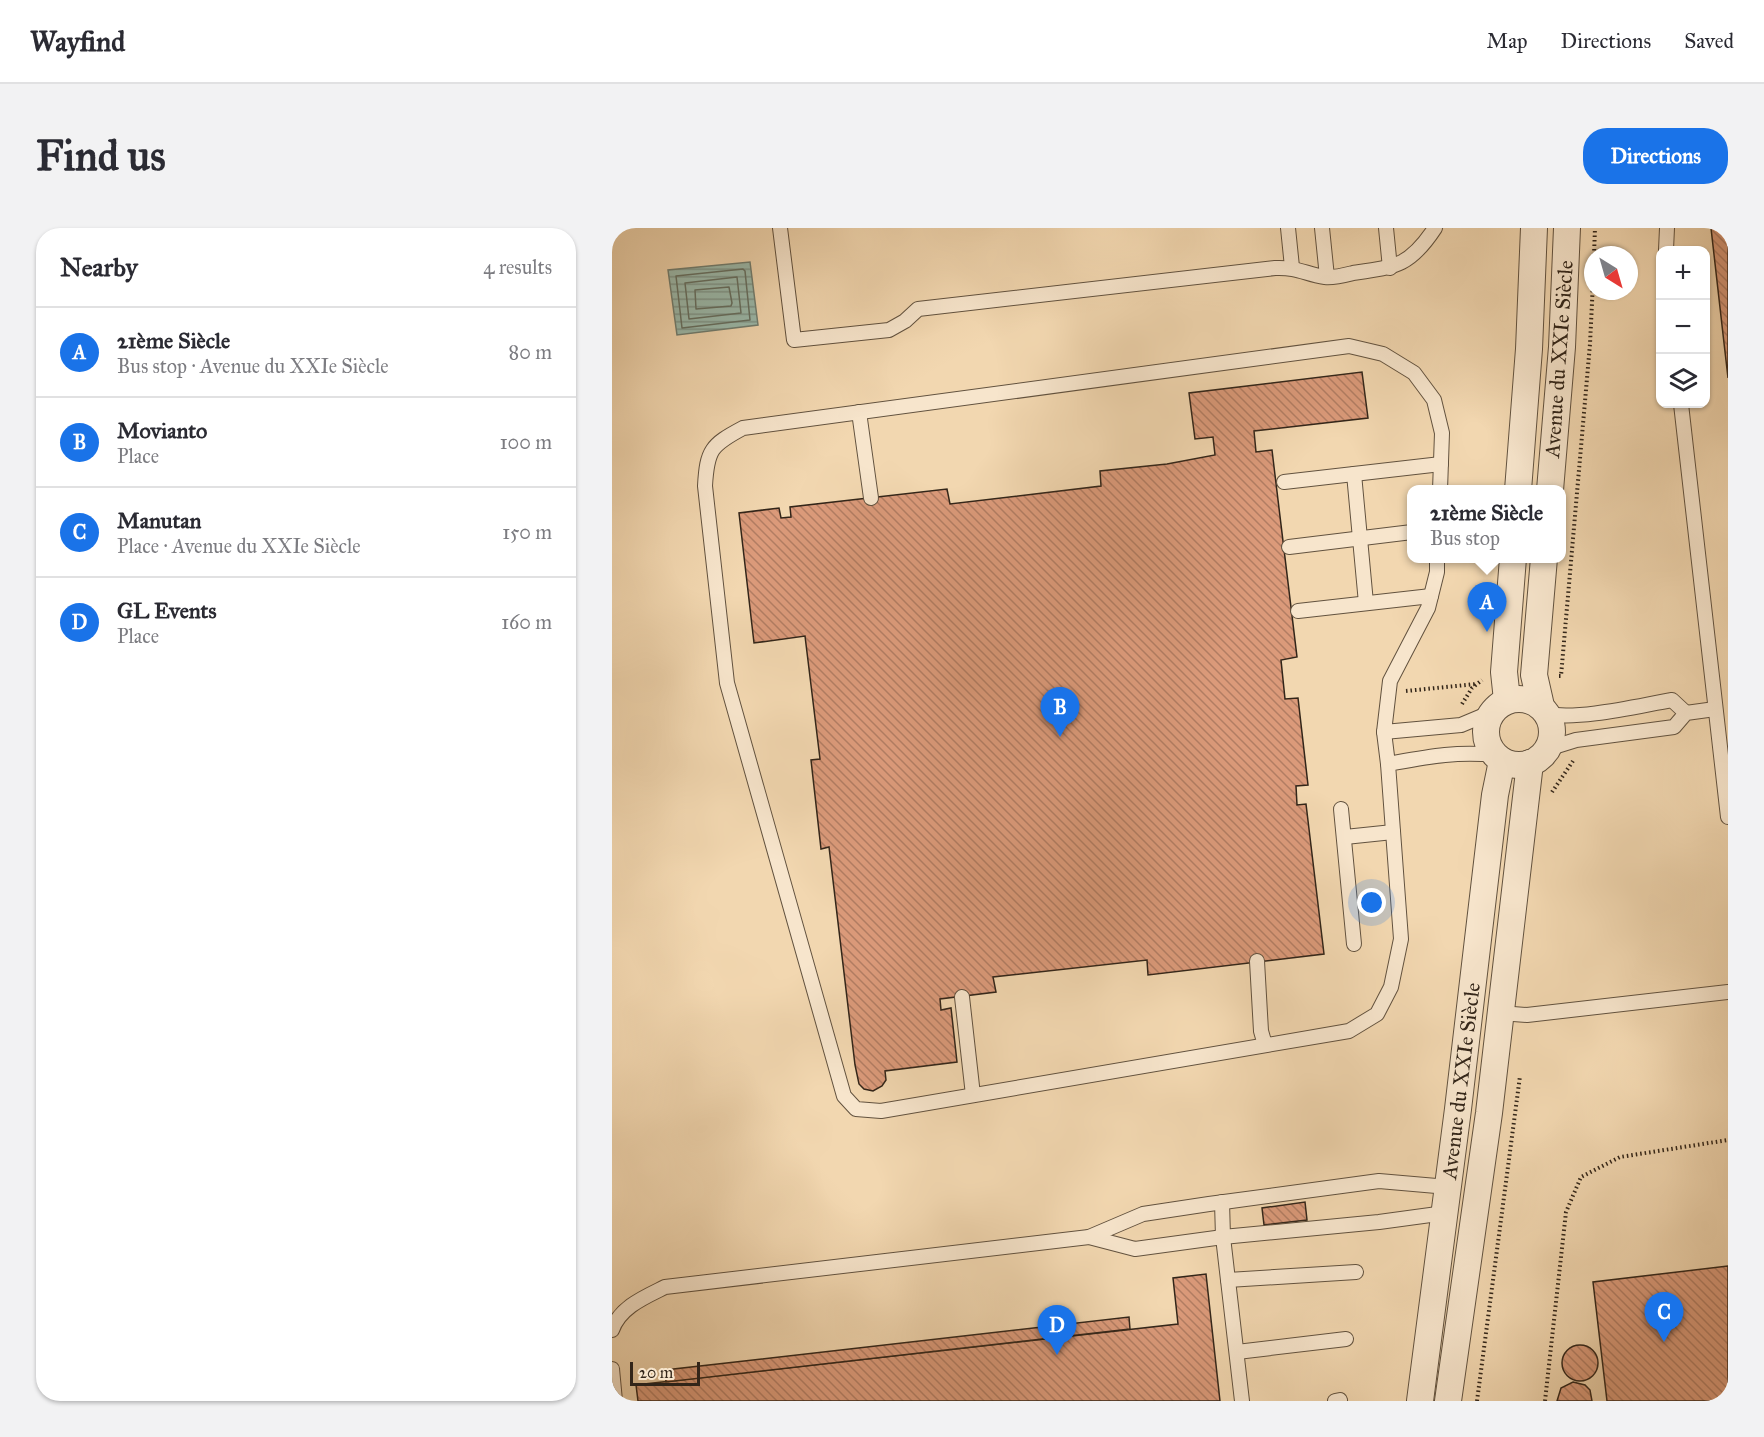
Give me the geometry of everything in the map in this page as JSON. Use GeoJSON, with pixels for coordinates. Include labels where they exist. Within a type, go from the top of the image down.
{"type":"FeatureCollection","features":[{"type":"Feature","properties":{"kind":"street","name":"Avenue du XXIe Siècle"},"geometry":{"type":"LineString","coordinates":[[1518,485],[1529,349],[1534,228]]}},
{"type":"Feature","properties":{"kind":"street","name":"Avenue du XXIe Siècle"},"geometry":{"type":"LineString","coordinates":[[1550,485],[1562,347],[1567,228]]}},
{"type":"Feature","properties":{"kind":"street"},"geometry":{"type":"LineString","coordinates":[[1513,563],[1499,706],[1487,720],[1486,739],[1499,758],[1512,765],[1539,756],[1552,732],[1534,675],[1544,563]]}},
{"type":"Feature","properties":{"kind":"street"},"geometry":{"type":"LineString","coordinates":[[1499,706],[1525,699],[1544,710]]}},
{"type":"Feature","properties":{"kind":"street","name":"Avenue du XXIe Siècle"},"geometry":{"type":"LineString","coordinates":[[1448,1401],[1489,1113],[1500,1013],[1539,756]]}},
{"type":"Feature","properties":{"kind":"street","name":"Avenue du XXIe Siècle"},"geometry":{"type":"LineString","coordinates":[[1420,1401],[1499,758]]}},
{"type":"Feature","properties":{"kind":"lane"},"geometry":{"type":"LineString","coordinates":[[780,228],[794,340],[889,330],[905,321],[918,309],[1292,267],[1327,277],[1390,268],[1421,248],[1435,228]]}},
{"type":"Feature","properties":{"kind":"lane"},"geometry":{"type":"LineString","coordinates":[[1288,228],[1292,267]]}},
{"type":"Feature","properties":{"kind":"lane"},"geometry":{"type":"LineString","coordinates":[[1322,228],[1327,277]]}},
{"type":"Feature","properties":{"kind":"lane"},"geometry":{"type":"LineString","coordinates":[[1386,228],[1390,268]]}},
{"type":"Feature","properties":{"kind":"lane"},"geometry":{"type":"LineString","coordinates":[[1666,246],[1667,228]]}},
{"type":"Feature","properties":{"kind":"lane"},"geometry":{"type":"LineString","coordinates":[[1437,563],[1428,608],[1390,681],[1384,732],[1401,939],[1391,987],[1377,1014],[1349,1031],[881,1111],[856,1109],[844,1096],[727,683],[705,486],[706,460],[720,440],[743,428],[1349,346],[1383,354],[1414,373],[1434,400],[1442,433],[1440,485]]}},
{"type":"Feature","properties":{"kind":"lane"},"geometry":{"type":"LineString","coordinates":[[1682,408],[1728,817]]}},
{"type":"Feature","properties":{"kind":"lane"},"geometry":{"type":"LineString","coordinates":[[859,412],[871,498]]}},
{"type":"Feature","properties":{"kind":"lane"},"geometry":{"type":"LineString","coordinates":[[1284,482],[1441,464]]}},
{"type":"Feature","properties":{"kind":"lane"},"geometry":{"type":"LineString","coordinates":[[1354,474],[1366,603]]}},
{"type":"Feature","properties":{"kind":"lane"},"geometry":{"type":"LineString","coordinates":[[1290,547],[1407,533]]}},
{"type":"Feature","properties":{"kind":"lane"},"geometry":{"type":"LineString","coordinates":[[1298,611],[1431,596]]}},
{"type":"Feature","properties":{"kind":"lane"},"geometry":{"type":"LineString","coordinates":[[1544,710],[1558,716],[1591,714],[1672,700],[1686,713]]}},
{"type":"Feature","properties":{"kind":"lane"},"geometry":{"type":"LineString","coordinates":[[1384,732],[1456,726],[1499,706]]}},
{"type":"Feature","properties":{"kind":"lane"},"geometry":{"type":"LineString","coordinates":[[1539,756],[1576,740],[1674,727],[1686,713],[1715,709]]}},
{"type":"Feature","properties":{"kind":"lane"},"geometry":{"type":"LineString","coordinates":[[1388,764],[1431,756],[1466,753],[1499,758]]}},
{"type":"Feature","properties":{"kind":"lane"},"geometry":{"type":"LineString","coordinates":[[1341,809],[1354,944]]}},
{"type":"Feature","properties":{"kind":"lane"},"geometry":{"type":"LineString","coordinates":[[1345,837],[1393,832]]}},
{"type":"Feature","properties":{"kind":"lane"},"geometry":{"type":"LineString","coordinates":[[1257,961],[1261,1031],[1265,1046]]}},
{"type":"Feature","properties":{"kind":"lane"},"geometry":{"type":"LineString","coordinates":[[1500,1013],[1527,1015],[1728,992]]}},
{"type":"Feature","properties":{"kind":"lane"},"geometry":{"type":"LineString","coordinates":[[962,997],[974,1095]]}},
{"type":"Feature","properties":{"kind":"lane"},"geometry":{"type":"LineString","coordinates":[[612,1330],[615,1322],[632,1304],[664,1287],[1089,1237],[1143,1214],[1379,1181],[1448,1187]]}},
{"type":"Feature","properties":{"kind":"lane"},"geometry":{"type":"LineString","coordinates":[[1222,1202],[1223,1237],[1242,1401]]}},
{"type":"Feature","properties":{"kind":"lane"},"geometry":{"type":"LineString","coordinates":[[1089,1237],[1135,1249],[1444,1213]]}},
{"type":"Feature","properties":{"kind":"lane"},"geometry":{"type":"LineString","coordinates":[[1228,1280],[1356,1272]]}},
{"type":"Feature","properties":{"kind":"lane"},"geometry":{"type":"LineString","coordinates":[[1237,1352],[1346,1339]]}},
{"type":"Feature","properties":{"kind":"lane"},"geometry":{"type":"LineString","coordinates":[[612,1369],[615,1401]]}},
{"type":"Feature","properties":{"kind":"lane"},"geometry":{"type":"LineString","coordinates":[[1335,1401],[1340,1400]]}},
{"type":"Feature","properties":{"kind":"path"},"geometry":{"type":"LineString","coordinates":[[1595,246],[1596,228]]}},
{"type":"Feature","properties":{"kind":"path"},"geometry":{"type":"LineString","coordinates":[[1534,675],[1561,676],[1592,300]]}},
{"type":"Feature","properties":{"kind":"path"},"geometry":{"type":"LineString","coordinates":[[1456,726],[1458,709],[1477,684],[1490,674],[1504,672]]}},
{"type":"Feature","properties":{"kind":"path"},"geometry":{"type":"LineString","coordinates":[[1389,693],[1477,684]]}},
{"type":"Feature","properties":{"kind":"path"},"geometry":{"type":"LineString","coordinates":[[1545,1401],[1566,1212],[1581,1177],[1620,1157],[1728,1140]]}},
{"type":"Feature","properties":{"kind":"water"},"geometry":{"type":"Polygon","coordinates":[[[750,262],[758,325],[677,335],[668,270],[750,262]]]}},
{"type":"Feature","properties":{"kind":"building"},"geometry":{"type":"Polygon","coordinates":[[[1711,228],[1728,228],[1728,378],[1724,343],[1711,228]]]}},
{"type":"Feature","properties":{"kind":"building"},"geometry":{"type":"Polygon","coordinates":[[[1362,372],[1368,418],[1254,431],[1256,452],[1272,450],[1297,657],[1281,660],[1285,699],[1298,698],[1308,785],[1296,786],[1297,805],[1306,804],[1324,954],[1148,975],[1147,960],[993,977],[996,992],[940,999],[941,1010],[951,1008],[957,1062],[885,1071],[886,1080],[882,1086],[873,1091],[864,1089],[859,1084],[855,1065],[829,847],[821,849],[811,760],[820,759],[805,636],[754,643],[739,513],[779,508],[781,518],[791,517],[790,507],[947,489],[950,504],[1101,486],[1100,471],[1167,464],[1215,455],[1213,437],[1195,439],[1189,393],[1362,372]]]}},
{"type":"Feature","properties":{"kind":"building"},"geometry":{"type":"Polygon","coordinates":[[[1305,1202],[1307,1220],[1264,1225],[1262,1208],[1305,1202]]]}},
{"type":"Feature","properties":{"kind":"building"},"geometry":{"type":"Polygon","coordinates":[[[1728,1266],[1728,1401],[1607,1401],[1593,1282],[1728,1266]]]}},
{"type":"Feature","properties":{"kind":"building"},"geometry":{"type":"Polygon","coordinates":[[[1206,1274],[1220,1401],[638,1401],[636,1385],[1178,1324],[1173,1278],[1206,1274]]]}},
{"type":"Feature","properties":{"kind":"building"},"geometry":{"type":"Polygon","coordinates":[[[1129,1317],[1130,1329],[666,1382],[665,1370],[1129,1317]]]}},
{"type":"Feature","properties":{"kind":"building"},"geometry":{"type":"Polygon","coordinates":[[[1580,1345],[1593,1350],[1598,1363],[1593,1376],[1580,1381],[1567,1376],[1562,1363],[1567,1350],[1580,1345]]]}},
{"type":"Feature","properties":{"kind":"building"},"geometry":{"type":"Polygon","coordinates":[[[1573,1382],[1585,1385],[1590,1390],[1592,1401],[1557,1401],[1561,1388],[1573,1382]]]}},
{"type":"Feature","properties":{"kind":"place","name":"21ème Siècle"},"geometry":{"type":"Point","coordinates":[1487,632]}},
{"type":"Feature","properties":{"kind":"place","name":"Movianto"},"geometry":{"type":"Point","coordinates":[1060,737]}},
{"type":"Feature","properties":{"kind":"place","name":"Manutan"},"geometry":{"type":"Point","coordinates":[1664,1342]}},
{"type":"Feature","properties":{"kind":"place","name":"GL Events"},"geometry":{"type":"Point","coordinates":[1057,1355]}}]}
